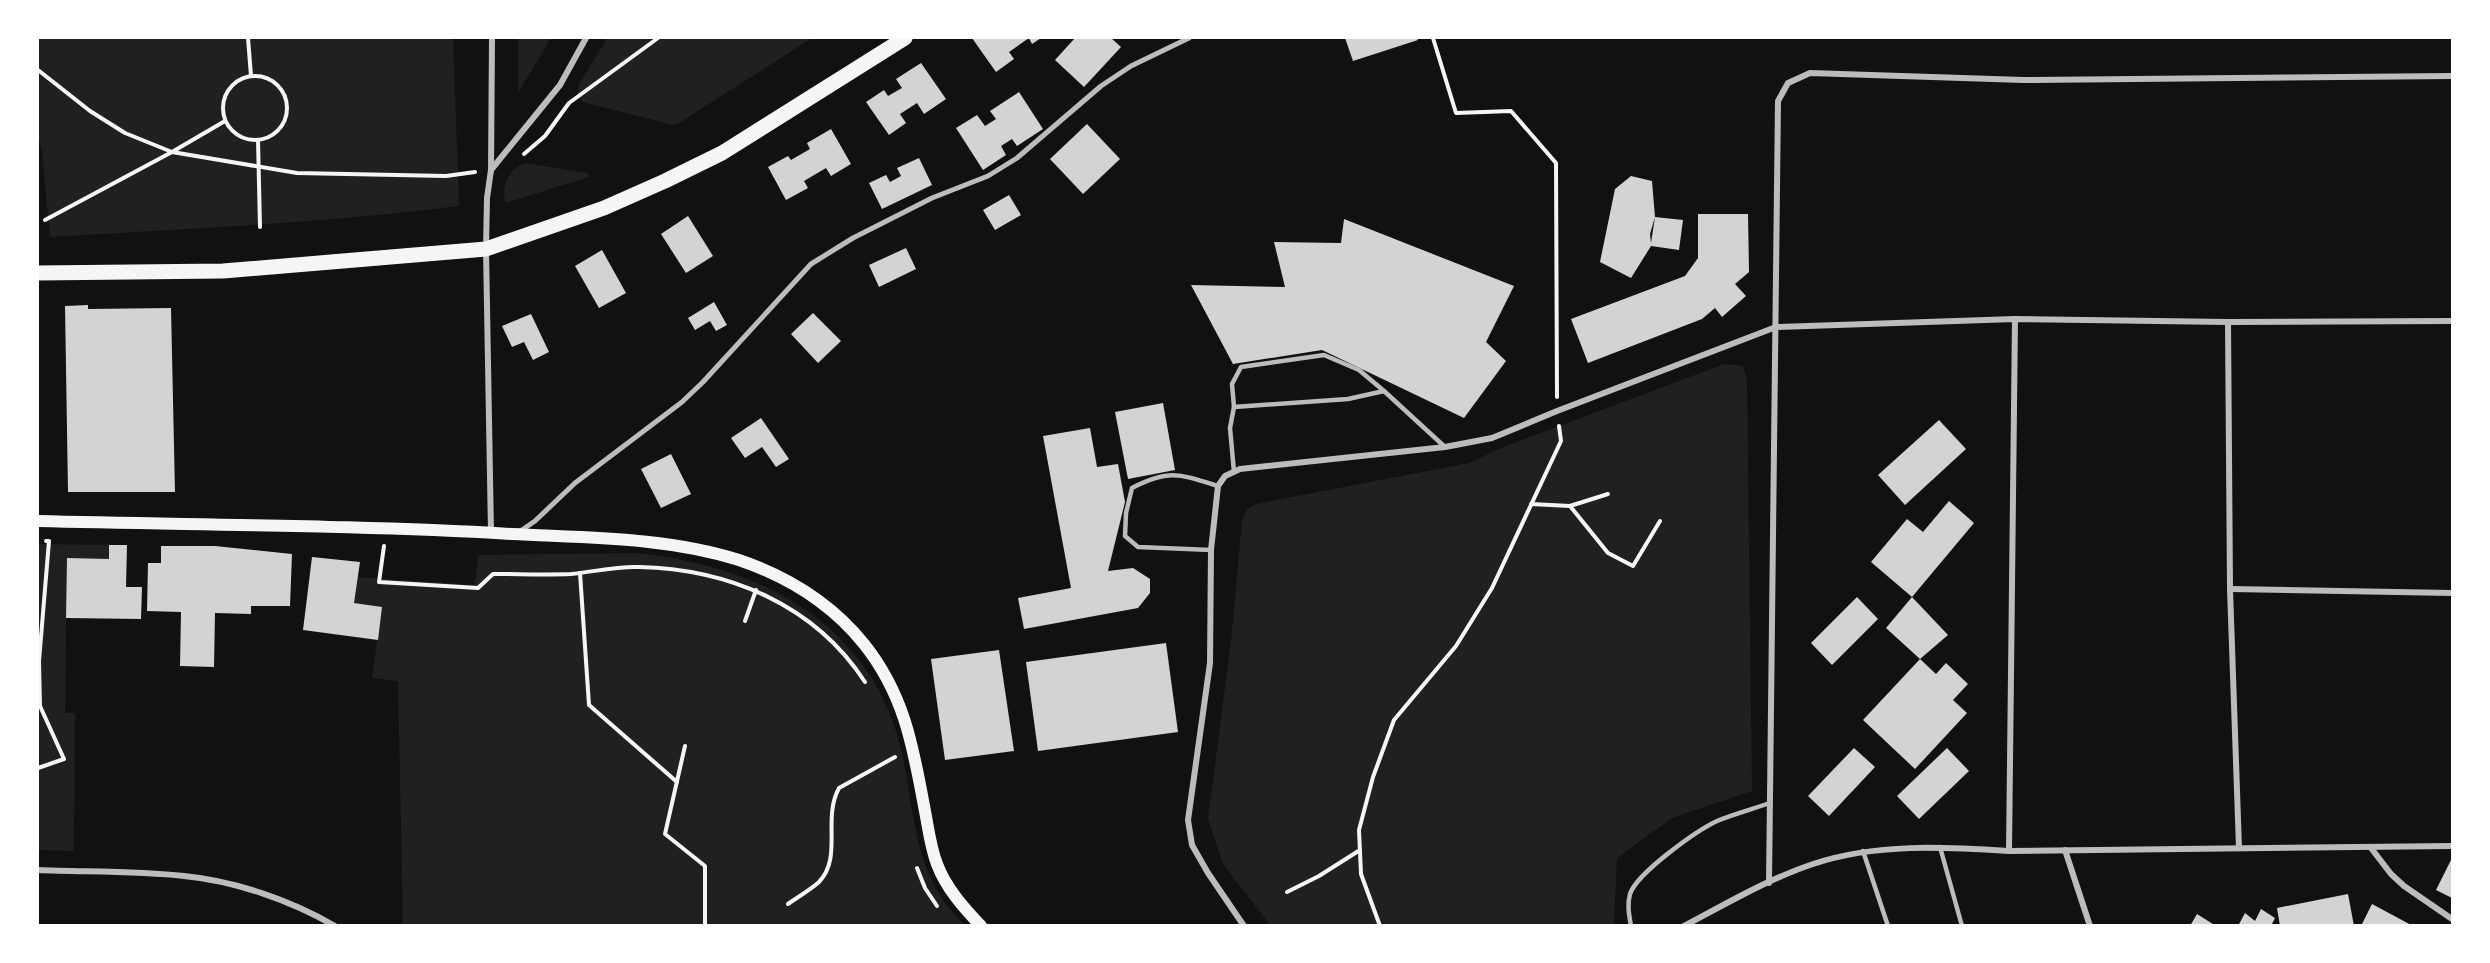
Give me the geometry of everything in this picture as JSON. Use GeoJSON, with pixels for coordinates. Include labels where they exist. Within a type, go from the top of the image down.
{"type":"FeatureCollection","features":[{"type":"Feature","properties":{"kind":"main road"},"geometry":{"type":"LineString","coordinates":[[38,273],[223,271],[486,249],[604,208],[722,153],[904,38]]}},
{"type":"Feature","properties":{"kind":"main road"},"geometry":{"type":"LineString","coordinates":[[38,521],[385,528],[652,542],[737,560],[777,574],[810,593],[839,616],[885,674],[901,705],[910,734],[936,861],[946,883],[962,906],[981,926]]}},
{"type":"Feature","properties":{"kind":"street"},"geometry":{"type":"LineString","coordinates":[[491,533],[486,249],[487,198],[491,170],[492,38]]}},
{"type":"Feature","properties":{"kind":"street"},"geometry":{"type":"LineString","coordinates":[[491,170],[560,85],[586,38]]}},
{"type":"Feature","properties":{"kind":"street"},"geometry":{"type":"LineString","coordinates":[[517,534],[535,521],[575,483],[689,395],[723,362],[811,264],[853,238],[932,198],[988,176],[1017,158],[1101,86],[1131,66],[1189,38]]}},
{"type":"Feature","properties":{"kind":"street"},"geometry":{"type":"LineString","coordinates":[[1769,883],[1778,101],[1788,83],[1810,74],[2023,80],[2452,76]]}},
{"type":"Feature","properties":{"kind":"street"},"geometry":{"type":"LineString","coordinates":[[2009,850],[2015,319]]}},
{"type":"Feature","properties":{"kind":"street"},"geometry":{"type":"LineString","coordinates":[[1244,926],[1192,845],[1188,820],[1210,663],[1211,549],[1218,486],[1225,476],[1240,469],[1444,447],[1492,438],[1776,327],[2015,319],[2452,321]]}},
{"type":"Feature","properties":{"kind":"street"},"geometry":{"type":"LineString","coordinates":[[2228,321],[2230,589],[2239,848]]}},
{"type":"Feature","properties":{"kind":"street"},"geometry":{"type":"LineString","coordinates":[[2230,589],[2452,593]]}},
{"type":"Feature","properties":{"kind":"street"},"geometry":{"type":"LineString","coordinates":[[1684,926],[1769,883],[1813,864],[1863,851],[1940,847],[2065,850],[2452,846]]}},
{"type":"Feature","properties":{"kind":"street"},"geometry":{"type":"LineString","coordinates":[[2371,848],[2391,874],[2404,886],[2452,919]]}},
{"type":"Feature","properties":{"kind":"street"},"geometry":{"type":"LineString","coordinates":[[2065,850],[2090,926]]}},
{"type":"Feature","properties":{"kind":"street"},"geometry":{"type":"LineString","coordinates":[[38,870],[183,876],[220,882],[287,903],[335,926]]}},
{"type":"Feature","properties":{"kind":"lane"},"geometry":{"type":"LineString","coordinates":[[1234,472],[1230,428],[1234,407],[1232,384],[1241,367],[1324,355],[1359,370],[1444,447]]}},
{"type":"Feature","properties":{"kind":"lane"},"geometry":{"type":"LineString","coordinates":[[1234,407],[1348,399],[1384,391]]}},
{"type":"Feature","properties":{"kind":"lane"},"geometry":{"type":"LineString","coordinates":[[1211,549],[1138,547],[1125,536],[1126,513],[1132,488],[1154,477],[1182,475],[1218,486]]}},
{"type":"Feature","properties":{"kind":"lane"},"geometry":{"type":"LineString","coordinates":[[1631,926],[1628,906],[1631,891],[1640,876],[1696,833],[1718,821],[1770,804]]}},
{"type":"Feature","properties":{"kind":"lane"},"geometry":{"type":"LineString","coordinates":[[1940,847],[1962,926]]}},
{"type":"Feature","properties":{"kind":"lane"},"geometry":{"type":"LineString","coordinates":[[1863,851],[1888,926]]}},
{"type":"Feature","properties":{"kind":"path"},"geometry":{"type":"LineString","coordinates":[[248,38],[251,76]]}},
{"type":"Feature","properties":{"kind":"path"},"geometry":{"type":"LineString","coordinates":[[38,70],[90,111],[125,133],[172,152],[297,173],[446,177],[491,170],[528,152],[545,136],[568,104],[658,38]]}},
{"type":"Feature","properties":{"kind":"path"},"geometry":{"type":"LineString","coordinates":[[1380,926],[1361,874],[1359,830],[1373,777],[1394,720],[1456,646],[1492,588],[1561,441],[1557,411],[1556,163],[1511,111],[1456,113],[1433,38]]}},
{"type":"Feature","properties":{"kind":"path"},"geometry":{"type":"LineString","coordinates":[[251,76],[261,76],[278,86],[286,105],[282,124],[267,137],[258,140],[238,135],[225,121],[223,111],[227,92],[233,84],[251,76]]}},
{"type":"Feature","properties":{"kind":"path"},"geometry":{"type":"LineString","coordinates":[[45,219],[172,152],[225,121]]}},
{"type":"Feature","properties":{"kind":"path"},"geometry":{"type":"LineString","coordinates":[[258,140],[260,227]]}},
{"type":"Feature","properties":{"kind":"path"},"geometry":{"type":"LineString","coordinates":[[1531,504],[1570,506],[1608,494]]}},
{"type":"Feature","properties":{"kind":"path"},"geometry":{"type":"LineString","coordinates":[[1570,506],[1608,553],[1633,566],[1660,521]]}},
{"type":"Feature","properties":{"kind":"path"},"geometry":{"type":"LineString","coordinates":[[385,528],[379,582],[478,588],[493,574],[580,573],[641,567],[719,578],[756,590],[784,604],[814,624],[843,652],[867,685]]}},
{"type":"Feature","properties":{"kind":"path"},"geometry":{"type":"LineString","coordinates":[[38,768],[64,759],[40,706],[39,661],[49,541]]}},
{"type":"Feature","properties":{"kind":"path"},"geometry":{"type":"LineString","coordinates":[[580,573],[589,705],[677,782]]}},
{"type":"Feature","properties":{"kind":"path"},"geometry":{"type":"LineString","coordinates":[[745,621],[756,590]]}},
{"type":"Feature","properties":{"kind":"path"},"geometry":{"type":"LineString","coordinates":[[685,746],[665,834],[705,866],[705,926]]}},
{"type":"Feature","properties":{"kind":"path"},"geometry":{"type":"LineString","coordinates":[[893,751],[896,764]]}},
{"type":"Feature","properties":{"kind":"path"},"geometry":{"type":"LineString","coordinates":[[788,904],[812,887],[824,874],[832,849],[831,810],[839,788],[895,757]]}},
{"type":"Feature","properties":{"kind":"path"},"geometry":{"type":"LineString","coordinates":[[1287,892],[1319,876],[1360,850]]}},
{"type":"Feature","properties":{"kind":"path"},"geometry":{"type":"LineString","coordinates":[[914,859],[925,888],[939,908]]}},
{"type":"Feature","properties":{"kind":"shaded area"},"geometry":{"type":"Polygon","coordinates":[[[38,38],[453,38],[459,206],[306,221],[50,237],[38,134],[38,38]]]}},
{"type":"Feature","properties":{"kind":"shaded area"},"geometry":{"type":"Polygon","coordinates":[[[518,38],[551,38],[518,93],[518,38]]]}},
{"type":"Feature","properties":{"kind":"shaded area"},"geometry":{"type":"Polygon","coordinates":[[[607,38],[812,38],[673,125],[583,102],[578,96],[578,86],[607,38]]]}},
{"type":"Feature","properties":{"kind":"shaded area"},"geometry":{"type":"Polygon","coordinates":[[[525,163],[587,173],[589,177],[506,203],[504,191],[507,179],[514,170],[525,163]]]}},
{"type":"Feature","properties":{"kind":"shaded area"},"geometry":{"type":"Polygon","coordinates":[[[1724,364],[1743,366],[1747,379],[1752,791],[1672,818],[1617,858],[1614,925],[1270,925],[1223,864],[1208,819],[1231,641],[1242,520],[1247,509],[1256,504],[1469,463],[1506,446],[1724,364]]]}},
{"type":"Feature","properties":{"kind":"shaded area"},"geometry":{"type":"Polygon","coordinates":[[[38,544],[109,545],[109,559],[67,559],[65,713],[75,713],[74,851],[38,850],[38,544]]]}},
{"type":"Feature","properties":{"kind":"shaded area"},"geometry":{"type":"Polygon","coordinates":[[[634,553],[680,560],[725,571],[767,588],[805,610],[839,638],[867,671],[889,711],[903,758],[915,827],[927,869],[936,888],[965,925],[403,925],[398,681],[372,678],[382,607],[354,603],[358,577],[475,585],[478,555],[634,553]]]}},
{"type":"Feature","properties":{"kind":"building"},"geometry":{"type":"Polygon","coordinates":[[[972,38],[1029,38],[1009,52],[1014,59],[996,72],[972,38]]]}},
{"type":"Feature","properties":{"kind":"building"},"geometry":{"type":"Polygon","coordinates":[[[1029,38],[1041,38],[1032,44],[1029,38]]]}},
{"type":"Feature","properties":{"kind":"building"},"geometry":{"type":"Polygon","coordinates":[[[1075,38],[1111,38],[1121,47],[1084,87],[1055,60],[1075,38]]]}},
{"type":"Feature","properties":{"kind":"building"},"geometry":{"type":"Polygon","coordinates":[[[1345,38],[1417,38],[1418,40],[1353,61],[1345,38]]]}},
{"type":"Feature","properties":{"kind":"building"},"geometry":{"type":"Polygon","coordinates":[[[921,63],[946,99],[924,114],[917,103],[900,114],[906,123],[889,135],[866,102],[884,90],[888,96],[902,88],[896,79],[921,63]]]}},
{"type":"Feature","properties":{"kind":"building"},"geometry":{"type":"Polygon","coordinates":[[[1019,92],[1043,129],[1017,146],[1012,139],[1001,146],[1006,155],[983,170],[956,128],[977,115],[985,126],[996,119],[990,111],[1019,92]]]}},
{"type":"Feature","properties":{"kind":"building"},"geometry":{"type":"Polygon","coordinates":[[[1087,124],[1120,159],[1083,194],[1050,159],[1087,124]]]}},
{"type":"Feature","properties":{"kind":"building"},"geometry":{"type":"Polygon","coordinates":[[[831,129],[851,164],[831,176],[826,168],[804,181],[808,188],[786,200],[768,167],[788,156],[791,160],[810,149],[807,143],[831,129]]]}},
{"type":"Feature","properties":{"kind":"building"},"geometry":{"type":"Polygon","coordinates":[[[919,158],[932,185],[882,209],[869,183],[886,175],[890,182],[901,176],[897,168],[919,158]]]}},
{"type":"Feature","properties":{"kind":"building"},"geometry":{"type":"Polygon","coordinates":[[[1631,176],[1652,181],[1655,217],[1683,220],[1679,250],[1651,246],[1631,278],[1600,262],[1615,189],[1631,176]],[[1655,217],[1650,234],[1651,243],[1655,217]]]}},
{"type":"Feature","properties":{"kind":"building"},"geometry":{"type":"Polygon","coordinates":[[[1009,195],[1021,215],[995,230],[983,210],[1009,195]]]}},
{"type":"Feature","properties":{"kind":"building"},"geometry":{"type":"Polygon","coordinates":[[[1698,214],[1748,214],[1749,272],[1735,284],[1746,296],[1722,317],[1715,308],[1702,319],[1588,363],[1571,319],[1685,276],[1698,258],[1698,214]]]}},
{"type":"Feature","properties":{"kind":"building"},"geometry":{"type":"Polygon","coordinates":[[[688,216],[713,256],[686,273],[661,234],[688,216]]]}},
{"type":"Feature","properties":{"kind":"building"},"geometry":{"type":"Polygon","coordinates":[[[1344,219],[1514,286],[1486,342],[1506,361],[1464,418],[1322,350],[1233,364],[1191,285],[1285,287],[1274,242],[1341,243],[1344,219]]]}},
{"type":"Feature","properties":{"kind":"building"},"geometry":{"type":"Polygon","coordinates":[[[906,248],[916,269],[879,287],[869,265],[906,248]]]}},
{"type":"Feature","properties":{"kind":"building"},"geometry":{"type":"Polygon","coordinates":[[[602,250],[626,293],[599,308],[575,266],[602,250]]]}},
{"type":"Feature","properties":{"kind":"building"},"geometry":{"type":"Polygon","coordinates":[[[714,302],[727,325],[716,331],[710,321],[695,330],[688,318],[714,302]]]}},
{"type":"Feature","properties":{"kind":"building"},"geometry":{"type":"Polygon","coordinates":[[[88,305],[88,309],[171,308],[175,492],[68,492],[65,306],[88,305]]]}},
{"type":"Feature","properties":{"kind":"building"},"geometry":{"type":"Polygon","coordinates":[[[813,313],[841,341],[818,363],[791,334],[813,313]]]}},
{"type":"Feature","properties":{"kind":"building"},"geometry":{"type":"Polygon","coordinates":[[[531,314],[549,352],[533,360],[524,342],[512,347],[502,326],[531,314]]]}},
{"type":"Feature","properties":{"kind":"building"},"geometry":{"type":"Polygon","coordinates":[[[1163,403],[1175,470],[1128,479],[1115,412],[1163,403]]]}},
{"type":"Feature","properties":{"kind":"building"},"geometry":{"type":"Polygon","coordinates":[[[761,418],[789,459],[776,467],[762,447],[745,458],[731,438],[761,418]]]}},
{"type":"Feature","properties":{"kind":"building"},"geometry":{"type":"Polygon","coordinates":[[[1939,420],[1966,449],[1905,505],[1878,475],[1939,420]]]}},
{"type":"Feature","properties":{"kind":"building"},"geometry":{"type":"Polygon","coordinates":[[[1090,428],[1097,467],[1118,464],[1125,502],[1108,571],[1133,568],[1150,579],[1150,593],[1138,608],[1024,629],[1018,598],[1071,588],[1043,436],[1090,428]]]}},
{"type":"Feature","properties":{"kind":"building"},"geometry":{"type":"Polygon","coordinates":[[[671,454],[691,494],[661,508],[641,469],[671,454]]]}},
{"type":"Feature","properties":{"kind":"building"},"geometry":{"type":"Polygon","coordinates":[[[1949,501],[1974,523],[1912,597],[1871,562],[1907,519],[1923,532],[1949,501]]]}},
{"type":"Feature","properties":{"kind":"building"},"geometry":{"type":"Polygon","coordinates":[[[109,545],[127,545],[126,587],[142,587],[141,619],[66,618],[67,558],[109,559],[109,545]]]}},
{"type":"Feature","properties":{"kind":"building"},"geometry":{"type":"Polygon","coordinates":[[[161,546],[215,546],[292,554],[290,606],[251,606],[251,614],[215,613],[214,667],[180,666],[181,612],[147,611],[148,563],[161,563],[161,546]]]}},
{"type":"Feature","properties":{"kind":"building"},"geometry":{"type":"Polygon","coordinates":[[[312,557],[360,562],[354,603],[382,607],[378,640],[303,630],[312,557]]]}},
{"type":"Feature","properties":{"kind":"building"},"geometry":{"type":"Polygon","coordinates":[[[1857,597],[1878,619],[1832,665],[1811,643],[1857,597]]]}},
{"type":"Feature","properties":{"kind":"building"},"geometry":{"type":"Polygon","coordinates":[[[1912,597],[1948,635],[1920,659],[1886,628],[1912,597]]]}},
{"type":"Feature","properties":{"kind":"building"},"geometry":{"type":"Polygon","coordinates":[[[1166,643],[1178,732],[1038,751],[1026,662],[1166,643]]]}},
{"type":"Feature","properties":{"kind":"building"},"geometry":{"type":"Polygon","coordinates":[[[999,650],[1014,751],[945,760],[931,659],[999,650]]]}},
{"type":"Feature","properties":{"kind":"building"},"geometry":{"type":"Polygon","coordinates":[[[1920,659],[1936,674],[1946,663],[1968,684],[1953,700],[1967,713],[1915,769],[1863,720],[1920,659]]]}},
{"type":"Feature","properties":{"kind":"building"},"geometry":{"type":"Polygon","coordinates":[[[1854,748],[1875,767],[1829,816],[1808,796],[1854,748]]]}},
{"type":"Feature","properties":{"kind":"building"},"geometry":{"type":"Polygon","coordinates":[[[1947,748],[1969,771],[1919,819],[1897,796],[1947,748]]]}},
{"type":"Feature","properties":{"kind":"building"},"geometry":{"type":"Polygon","coordinates":[[[2452,858],[2452,898],[2436,890],[2452,858]]]}},
{"type":"Feature","properties":{"kind":"building"},"geometry":{"type":"Polygon","coordinates":[[[2348,894],[2354,926],[2280,926],[2277,908],[2348,894]]]}},
{"type":"Feature","properties":{"kind":"building"},"geometry":{"type":"Polygon","coordinates":[[[2372,904],[2413,926],[2361,926],[2372,904]]]}},
{"type":"Feature","properties":{"kind":"building"},"geometry":{"type":"Polygon","coordinates":[[[2261,909],[2275,918],[2271,926],[2238,926],[2245,913],[2255,921],[2261,909]]]}},
{"type":"Feature","properties":{"kind":"building"},"geometry":{"type":"Polygon","coordinates":[[[2197,914],[2216,926],[2190,926],[2197,914]]]}}]}
